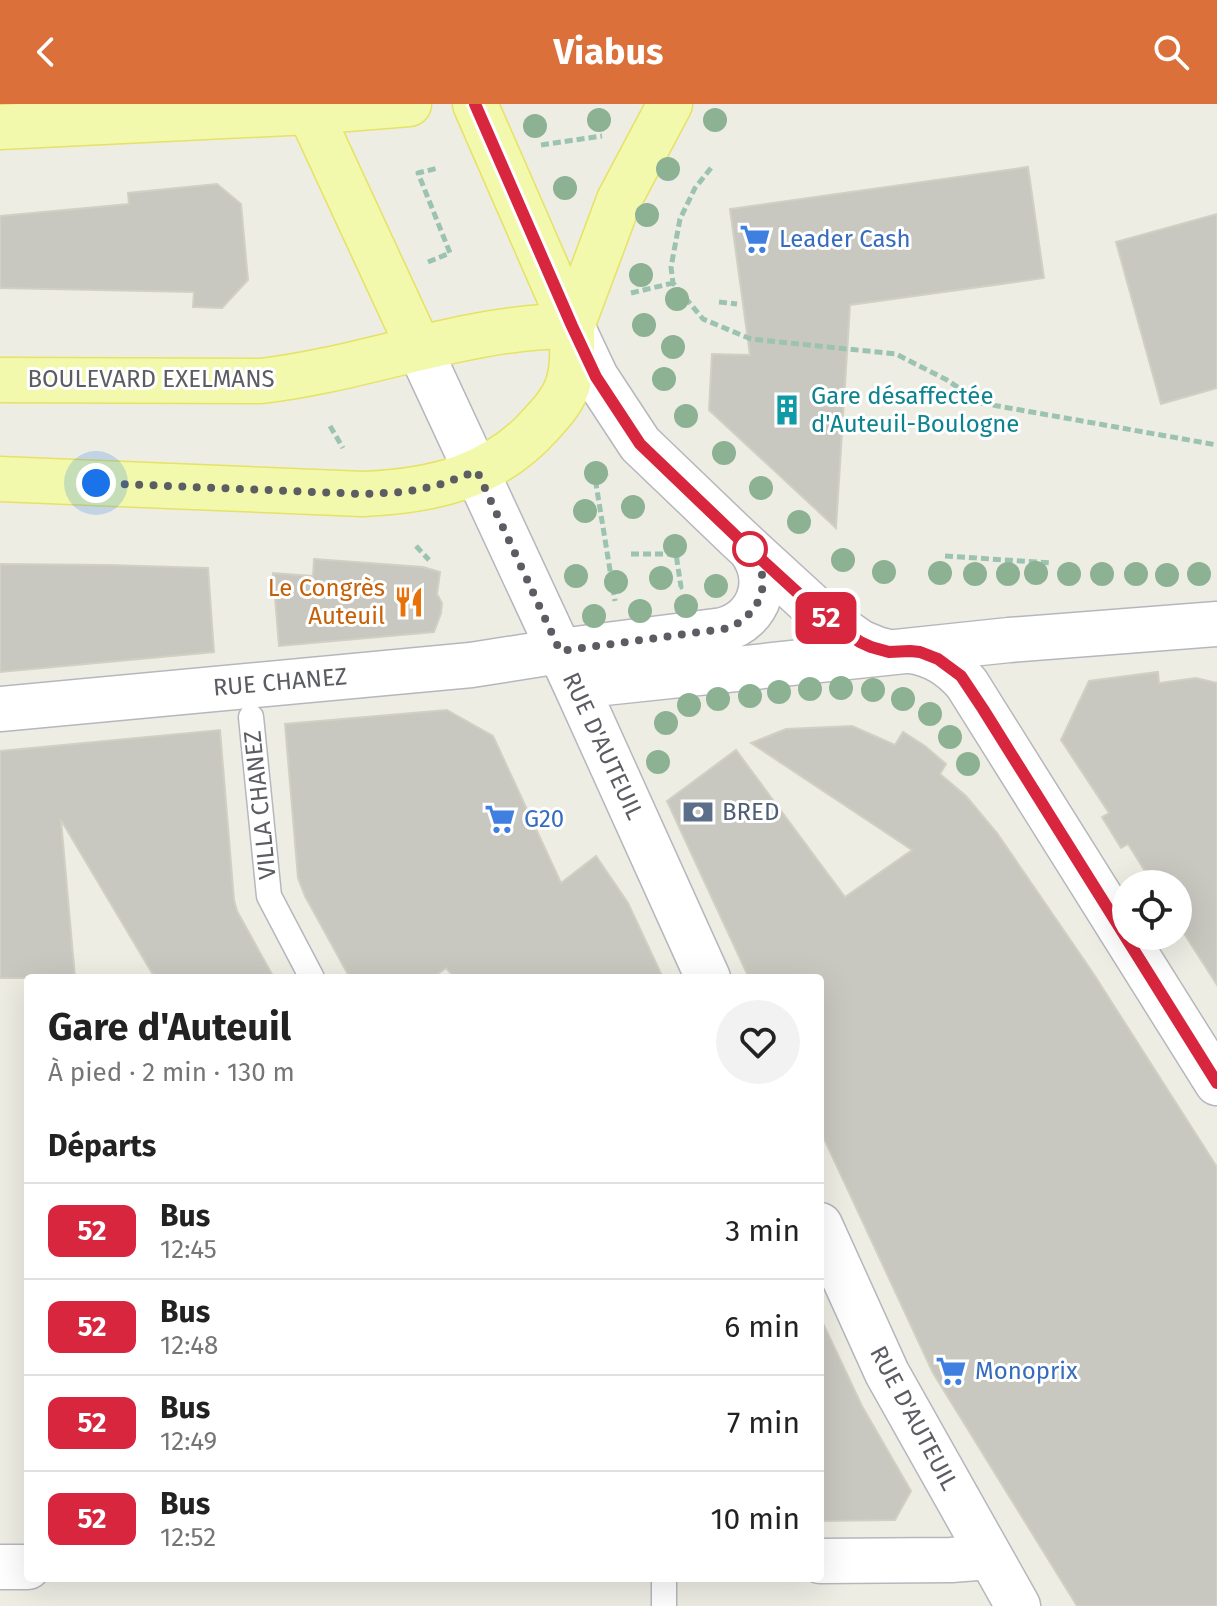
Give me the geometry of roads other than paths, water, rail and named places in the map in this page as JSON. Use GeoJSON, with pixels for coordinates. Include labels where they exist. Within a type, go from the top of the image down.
{"type":"FeatureCollection","features":[{"type":"Feature","properties":{"kind":"main road"},"geometry":{"type":"LineString","coordinates":[[0,127],[409,104]]}},
{"type":"Feature","properties":{"kind":"main road"},"geometry":{"type":"LineString","coordinates":[[475,104],[572,326]]}},
{"type":"Feature","properties":{"kind":"main road"},"geometry":{"type":"LineString","coordinates":[[0,479],[405,492],[436,486],[506,456],[526,441],[556,408],[567,388],[572,356],[572,326],[619,200],[670,104]]}},
{"type":"Feature","properties":{"kind":"main road"},"geometry":{"type":"LineString","coordinates":[[308,108],[419,348]]}},
{"type":"Feature","properties":{"kind":"main road","name":"BOULEVARD EXELMANS"},"geometry":{"type":"LineString","coordinates":[[0,380],[261,381],[302,375],[470,336],[512,329],[572,326]]}},
{"type":"Feature","properties":{"kind":"street"},"geometry":{"type":"LineString","coordinates":[[572,326],[596,377],[640,444],[823,616],[871,647],[884,652],[903,651],[1217,624]]}},
{"type":"Feature","properties":{"kind":"street","name":"RUE D'AUTEUIL"},"geometry":{"type":"LineString","coordinates":[[419,348],[706,974]]}},
{"type":"Feature","properties":{"kind":"street"},"geometry":{"type":"LineString","coordinates":[[568,668],[737,624],[752,613],[760,600],[760,568],[749,548]]}},
{"type":"Feature","properties":{"kind":"street"},"geometry":{"type":"LineString","coordinates":[[568,668],[903,651],[938,659],[967,684],[1217,1083]]}},
{"type":"Feature","properties":{"kind":"street","name":"RUE CHANEZ"},"geometry":{"type":"LineString","coordinates":[[0,709],[471,665],[568,668]]}},
{"type":"Feature","properties":{"kind":"street","name":"RUE D'AUTEUIL"},"geometry":{"type":"LineString","coordinates":[[824,1234],[887,1373],[1018,1606]]}},
{"type":"Feature","properties":{"kind":"street"},"geometry":{"type":"LineString","coordinates":[[824,1561],[990,1557]]}},
{"type":"Feature","properties":{"kind":"street"},"geometry":{"type":"LineString","coordinates":[[0,1567],[24,1567]]}},
{"type":"Feature","properties":{"kind":"lane","name":"VILLA CHANEZ"},"geometry":{"type":"LineString","coordinates":[[251,717],[269,896],[310,974]]}},
{"type":"Feature","properties":{"kind":"lane"},"geometry":{"type":"LineString","coordinates":[[664,1582],[664,1606]]}},
{"type":"Feature","properties":{"kind":"place","name":"Leader Cash"},"geometry":{"type":"Point","coordinates":[755,239]}},
{"type":"Feature","properties":{"kind":"place","name":"Gare désaffectée d'Auteuil-Boulogne"},"geometry":{"type":"Point","coordinates":[787,410]}},
{"type":"Feature","properties":{"kind":"place","name":"Le Congrès Auteuil"},"geometry":{"type":"Point","coordinates":[409,602]}},
{"type":"Feature","properties":{"kind":"place","name":"BRED"},"geometry":{"type":"Point","coordinates":[698,812]}},
{"type":"Feature","properties":{"kind":"place","name":"G20"},"geometry":{"type":"Point","coordinates":[500,819]}},
{"type":"Feature","properties":{"kind":"place","name":"Monoprix"},"geometry":{"type":"Point","coordinates":[951,1371]}}]}
